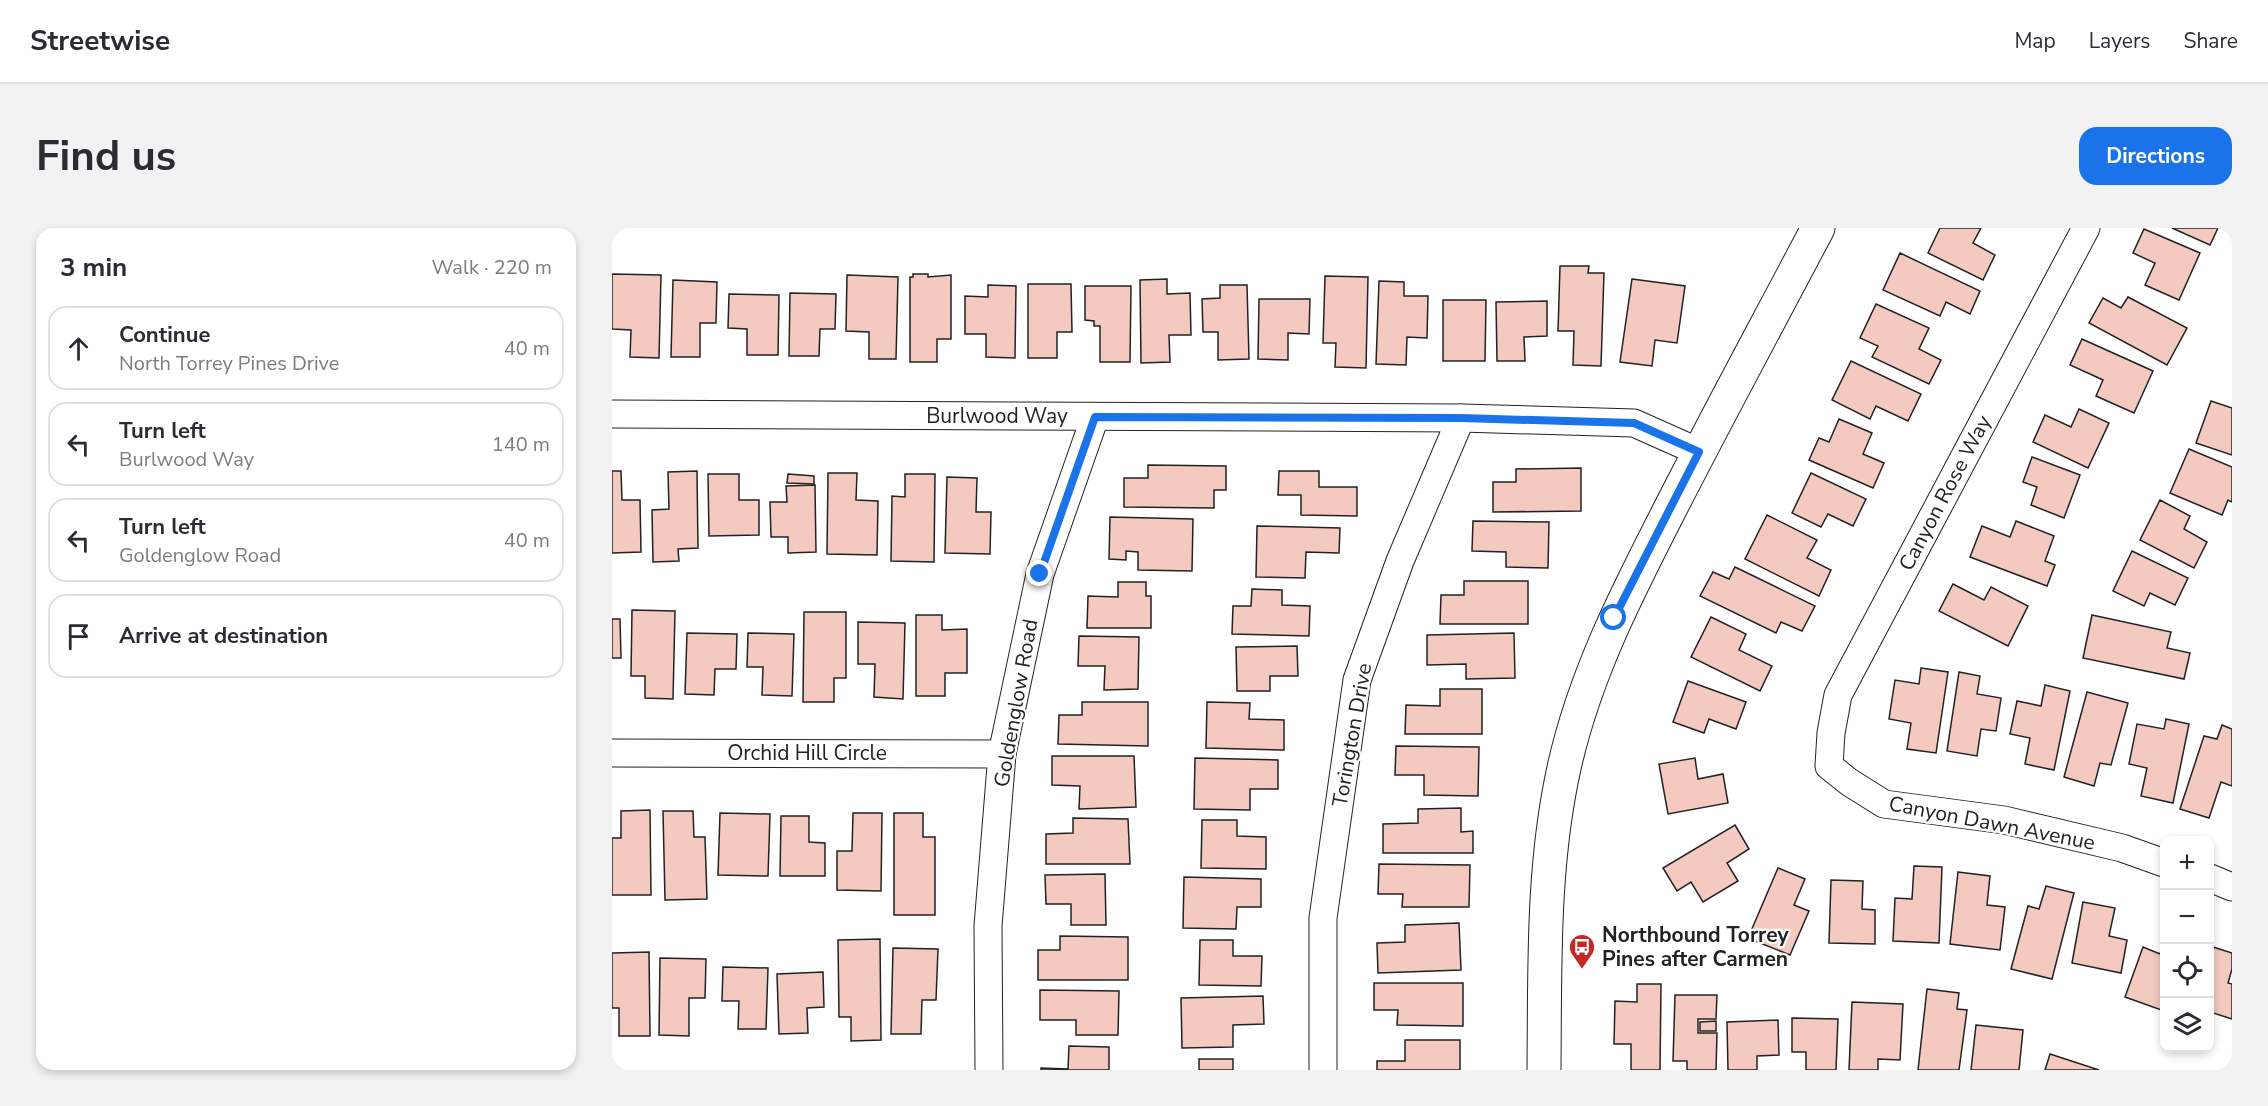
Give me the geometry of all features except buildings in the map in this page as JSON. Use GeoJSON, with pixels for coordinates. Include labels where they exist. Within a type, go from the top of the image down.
{"type":"FeatureCollection","features":[{"type":"Feature","properties":{"kind":"main road"},"geometry":{"type":"LineString","coordinates":[[1544,1070],[1545,917],[1548,866],[1554,815],[1578,715],[1614,618],[1818,228]]}},
{"type":"Feature","properties":{"kind":"street","name":"Canyon Rose Way"},"geometry":{"type":"LineString","coordinates":[[1828,766],[1838,695],[2086,228]]}},
{"type":"Feature","properties":{"kind":"street","name":"Burlwood Way"},"geometry":{"type":"LineString","coordinates":[[612,414],[1461,418],[1634,423],[1699,452]]}},
{"type":"Feature","properties":{"kind":"street","name":"Goldenglow Road"},"geometry":{"type":"LineString","coordinates":[[989,1070],[988,926],[1002,754],[1040,574],[1095,417]]}},
{"type":"Feature","properties":{"kind":"street","name":"Torington Drive"},"geometry":{"type":"LineString","coordinates":[[1323,1070],[1323,918],[1357,680],[1400,561],[1461,418]]}},
{"type":"Feature","properties":{"kind":"street","name":"Orchid Hill Circle"},"geometry":{"type":"LineString","coordinates":[[612,753],[1002,754]]}},
{"type":"Feature","properties":{"kind":"street","name":"Canyon Dawn Avenue"},"geometry":{"type":"LineString","coordinates":[[1828,766],[1884,804],[2004,820],[2122,848],[2160,862]]}},
{"type":"Feature","properties":{"kind":"street"},"geometry":{"type":"LineString","coordinates":[[2214,880],[2232,887]]}},
{"type":"Feature","properties":{"kind":"place","name":"Northbound Torrey Pines after Carmen"},"geometry":{"type":"Point","coordinates":[1582,970]}},
{"type":"Feature","properties":{"kind":"route"},"geometry":{"type":"LineString","coordinates":[[1040,574],[1095,417],[1461,418],[1634,423],[1699,452],[1614,618]]}}]}
